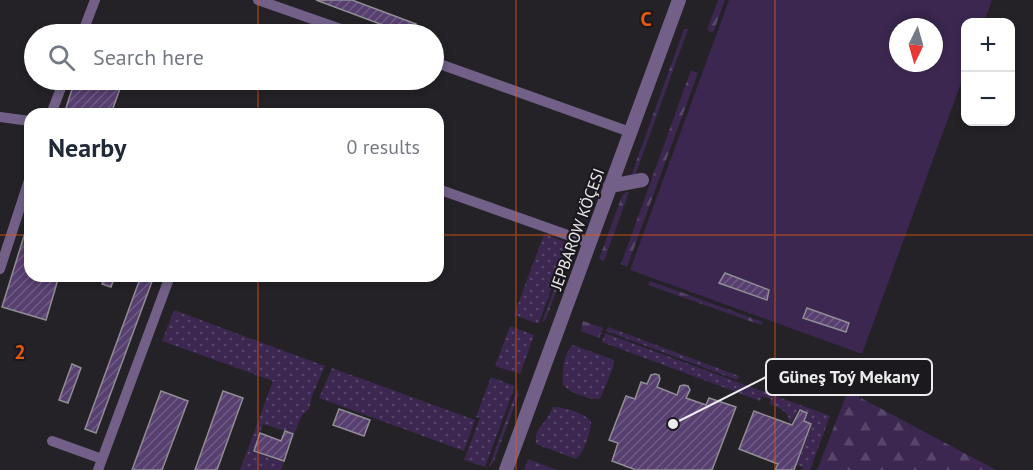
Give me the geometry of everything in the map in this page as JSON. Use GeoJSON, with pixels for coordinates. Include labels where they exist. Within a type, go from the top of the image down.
{"type":"FeatureCollection","features":[{"type":"Feature","properties":{"kind":"street"},"geometry":{"type":"LineString","coordinates":[[86,24],[95,0]]}},
{"type":"Feature","properties":{"kind":"street"},"geometry":{"type":"LineString","coordinates":[[258,0],[326,24]]}},
{"type":"Feature","properties":{"kind":"street","name":"JEPBAROW KÖÇESI"},"geometry":{"type":"LineString","coordinates":[[506,470],[679,0]]}},
{"type":"Feature","properties":{"kind":"street"},"geometry":{"type":"LineString","coordinates":[[444,66],[630,132]]}},
{"type":"Feature","properties":{"kind":"street"},"geometry":{"type":"LineString","coordinates":[[53,108],[60,90]]}},
{"type":"Feature","properties":{"kind":"street"},"geometry":{"type":"LineString","coordinates":[[0,117],[24,120]]}},
{"type":"Feature","properties":{"kind":"street"},"geometry":{"type":"LineString","coordinates":[[610,186],[642,180]]}},
{"type":"Feature","properties":{"kind":"street"},"geometry":{"type":"LineString","coordinates":[[444,191],[590,243]]}},
{"type":"Feature","properties":{"kind":"street"},"geometry":{"type":"LineString","coordinates":[[1,265],[24,195]]}},
{"type":"Feature","properties":{"kind":"street"},"geometry":{"type":"LineString","coordinates":[[52,441],[100,465],[168,282]]}},
{"type":"Feature","properties":{"kind":"green space"},"geometry":{"type":"Polygon","coordinates":[[[718,0],[725,0],[713,33],[707,30],[718,0]]]}},
{"type":"Feature","properties":{"kind":"green space"},"geometry":{"type":"Polygon","coordinates":[[[729,0],[992,0],[985,18],[961,18],[961,83],[862,354],[630,270],[729,0]]]}},
{"type":"Feature","properties":{"kind":"green space"},"geometry":{"type":"Polygon","coordinates":[[[684,29],[688,29],[635,176],[631,176],[684,29]]]}},
{"type":"Feature","properties":{"kind":"green space"},"geometry":{"type":"Polygon","coordinates":[[[691,70],[698,73],[627,267],[621,264],[691,70]]]}},
{"type":"Feature","properties":{"kind":"green space"},"geometry":{"type":"Polygon","coordinates":[[[629,192],[604,261],[599,259],[622,196],[629,192]]]}},
{"type":"Feature","properties":{"kind":"green space"},"geometry":{"type":"Polygon","coordinates":[[[544,234],[568,243],[539,323],[536,323],[514,315],[544,234]]]}},
{"type":"Feature","properties":{"kind":"green space"},"geometry":{"type":"Polygon","coordinates":[[[571,244],[572,248],[546,319],[542,322],[571,244]]]}},
{"type":"Feature","properties":{"kind":"green space"},"geometry":{"type":"Polygon","coordinates":[[[650,281],[763,322],[761,325],[648,285],[650,281]]]}},
{"type":"Feature","properties":{"kind":"green space"},"geometry":{"type":"Polygon","coordinates":[[[174,310],[325,366],[309,409],[302,415],[294,434],[263,424],[253,452],[284,462],[281,470],[240,470],[273,381],[162,341],[174,310]]]}},
{"type":"Feature","properties":{"kind":"green space"},"geometry":{"type":"Polygon","coordinates":[[[583,321],[603,328],[599,338],[581,331],[583,321]]]}},
{"type":"Feature","properties":{"kind":"green space"},"geometry":{"type":"Polygon","coordinates":[[[510,326],[534,335],[520,374],[495,366],[510,326]]]}},
{"type":"Feature","properties":{"kind":"green space"},"geometry":{"type":"Polygon","coordinates":[[[608,327],[739,376],[737,380],[606,331],[608,327]]]}},
{"type":"Feature","properties":{"kind":"green space"},"geometry":{"type":"Polygon","coordinates":[[[605,333],[830,416],[810,470],[802,470],[803,467],[797,465],[812,424],[805,421],[808,412],[799,409],[790,424],[786,413],[770,404],[771,399],[762,396],[760,401],[602,342],[605,333]]]}},
{"type":"Feature","properties":{"kind":"green space"},"geometry":{"type":"Polygon","coordinates":[[[573,345],[614,360],[600,399],[580,395],[563,385],[565,358],[573,345]]]}},
{"type":"Feature","properties":{"kind":"green space"},"geometry":{"type":"Polygon","coordinates":[[[332,368],[475,420],[464,451],[319,398],[332,368]]]}},
{"type":"Feature","properties":{"kind":"green space"},"geometry":{"type":"Polygon","coordinates":[[[491,377],[515,386],[485,467],[464,460],[480,418],[476,417],[491,377]]]}},
{"type":"Feature","properties":{"kind":"green space"},"geometry":{"type":"Polygon","coordinates":[[[517,389],[519,394],[494,461],[489,467],[517,389]]]}},
{"type":"Feature","properties":{"kind":"green space"},"geometry":{"type":"Polygon","coordinates":[[[848,391],[996,470],[817,470],[848,391]]]}},
{"type":"Feature","properties":{"kind":"green space"},"geometry":{"type":"Polygon","coordinates":[[[553,407],[574,411],[591,421],[586,442],[576,459],[536,444],[537,432],[553,407]]]}},
{"type":"Feature","properties":{"kind":"green space"},"geometry":{"type":"Polygon","coordinates":[[[528,459],[557,470],[524,470],[528,459]]]}},
{"type":"Feature","properties":{"kind":"building"},"geometry":{"type":"Polygon","coordinates":[[[316,0],[352,0],[416,24],[380,24],[316,0]]]}},
{"type":"Feature","properties":{"kind":"building"},"geometry":{"type":"Polygon","coordinates":[[[72,90],[119,90],[113,108],[66,108],[72,90]]]}},
{"type":"Feature","properties":{"kind":"building"},"geometry":{"type":"Polygon","coordinates":[[[24,236],[24,282],[57,282],[46,320],[2,307],[24,236]]]}},
{"type":"Feature","properties":{"kind":"building"},"geometry":{"type":"Polygon","coordinates":[[[725,273],[769,290],[767,300],[719,283],[725,273]]]}},
{"type":"Feature","properties":{"kind":"building"},"geometry":{"type":"Polygon","coordinates":[[[103,282],[113,282],[111,287],[102,284],[103,282]]]}},
{"type":"Feature","properties":{"kind":"building"},"geometry":{"type":"Polygon","coordinates":[[[139,282],[152,282],[96,433],[85,429],[139,282]]]}},
{"type":"Feature","properties":{"kind":"building"},"geometry":{"type":"Polygon","coordinates":[[[807,308],[849,323],[846,332],[803,318],[807,308]]]}},
{"type":"Feature","properties":{"kind":"building"},"geometry":{"type":"Polygon","coordinates":[[[72,364],[81,368],[68,403],[59,400],[72,364]]]}},
{"type":"Feature","properties":{"kind":"building"},"geometry":{"type":"Polygon","coordinates":[[[651,375],[659,375],[660,379],[657,387],[677,395],[680,386],[688,386],[690,390],[686,398],[706,405],[709,398],[736,407],[712,470],[636,470],[612,461],[618,443],[609,440],[626,396],[635,399],[641,382],[647,384],[651,375]]]}},
{"type":"Feature","properties":{"kind":"building"},"geometry":{"type":"Polygon","coordinates":[[[161,391],[188,401],[162,470],[132,470],[161,391]]]}},
{"type":"Feature","properties":{"kind":"building"},"geometry":{"type":"Polygon","coordinates":[[[223,391],[243,398],[217,470],[195,470],[223,391]]]}},
{"type":"Feature","properties":{"kind":"building"},"geometry":{"type":"Polygon","coordinates":[[[339,409],[370,420],[364,436],[333,425],[339,409]]]}},
{"type":"Feature","properties":{"kind":"building"},"geometry":{"type":"Polygon","coordinates":[[[800,410],[807,413],[804,421],[811,424],[794,470],[775,470],[778,464],[739,449],[754,411],[792,425],[800,410]]]}},
{"type":"Feature","properties":{"kind":"building"},"geometry":{"type":"Polygon","coordinates":[[[285,431],[293,434],[284,461],[254,451],[260,433],[281,441],[285,431]]]}},
{"type":"Feature","properties":{"kind":"place","name":"Güneş Toý Mekany"},"geometry":{"type":"Point","coordinates":[673,424]}}]}
